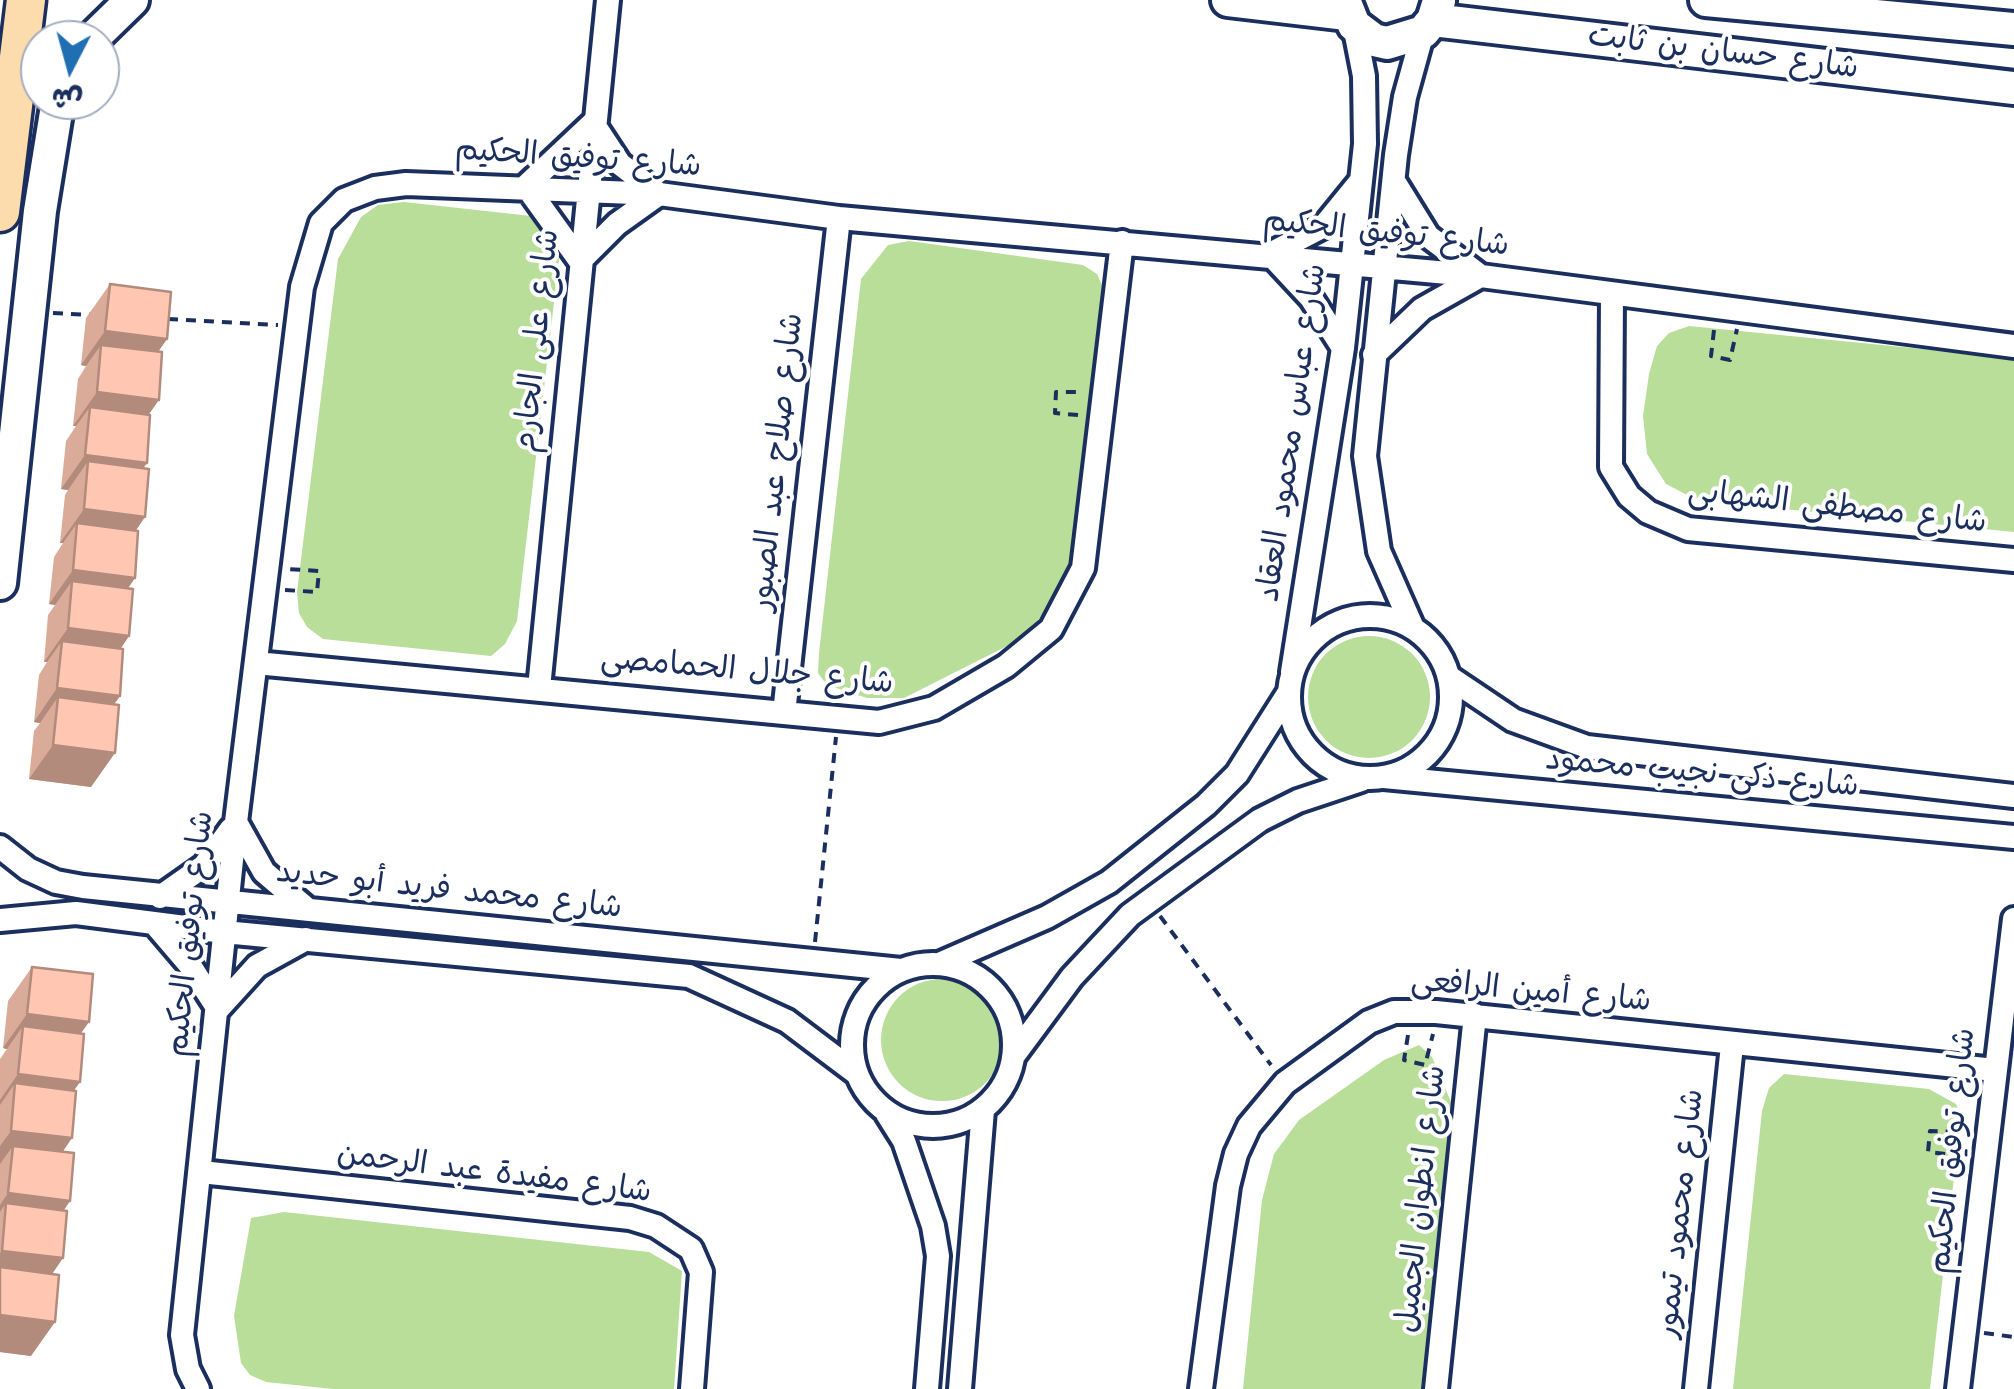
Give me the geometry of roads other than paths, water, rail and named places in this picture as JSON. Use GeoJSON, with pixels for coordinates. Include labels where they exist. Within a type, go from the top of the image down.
{"type":"FeatureCollection","features":[{"type":"Feature","properties":{"kind":"main road"},"geometry":{"type":"LineString","coordinates":[[0,212],[25,1]]}},
{"type":"Feature","properties":{"kind":"street"},"geometry":{"type":"LineString","coordinates":[[112,20],[132,0]]}},
{"type":"Feature","properties":{"kind":"street","name":"شارع على الجارم"},"geometry":{"type":"LineString","coordinates":[[539,688],[608,0]]}},
{"type":"Feature","properties":{"kind":"street"},"geometry":{"type":"LineString","coordinates":[[1228,0],[1348,13]]}},
{"type":"Feature","properties":{"kind":"street","name":"شارع حسان بن ثابت"},"geometry":{"type":"LineString","coordinates":[[1706,0],[2014,29]]}},
{"type":"Feature","properties":{"kind":"street","name":"شارع حسان بن ثابت"},"geometry":{"type":"LineString","coordinates":[[1348,13],[1374,40],[1387,43],[1412,39],[1431,18],[2014,88]]}},
{"type":"Feature","properties":{"kind":"street","name":"شارع عباس محمود العقاد"},"geometry":{"type":"LineString","coordinates":[[939,964],[1047,917],[1123,871],[1237,774],[1290,682],[1344,348],[1350,263],[1362,179],[1366,97],[1348,13]]}},
{"type":"Feature","properties":{"kind":"street","name":"شارع عباس محمود العقاد"},"geometry":{"type":"LineString","coordinates":[[1413,628],[1379,551],[1365,456],[1405,97],[1431,18]]}},
{"type":"Feature","properties":{"kind":"street"},"geometry":{"type":"LineString","coordinates":[[0,583],[54,120]]}},
{"type":"Feature","properties":{"kind":"street"},"geometry":{"type":"LineString","coordinates":[[593,123],[620,164],[659,194],[617,224],[580,260],[526,186],[593,123]]}},
{"type":"Feature","properties":{"kind":"street"},"geometry":{"type":"LineString","coordinates":[[1344,348],[1312,298],[1270,254],[1324,226],[1362,179]]}},
{"type":"Feature","properties":{"kind":"street"},"geometry":{"type":"LineString","coordinates":[[1374,354],[1422,309],[1480,276],[1428,236],[1394,180]]}},
{"type":"Feature","properties":{"kind":"street","name":"شارع توفيق الحكيم"},"geometry":{"type":"LineString","coordinates":[[198,1389],[188,1369],[182,1335],[236,822],[308,254],[321,223],[344,200],[375,188],[406,184],[659,194],[839,218],[1480,276],[2014,346]]}},
{"type":"Feature","properties":{"kind":"street","name":"شارع صلاح عبد الصبور"},"geometry":{"type":"LineString","coordinates":[[784,713],[839,218]]}},
{"type":"Feature","properties":{"kind":"street","name":"شارع جلال الحمامصى"},"geometry":{"type":"LineString","coordinates":[[256,663],[879,722],[934,708],[1006,666],[1051,628],[1082,568],[1122,242]]}},
{"type":"Feature","properties":{"kind":"street","name":"شارع مصطفى الشهابى"},"geometry":{"type":"LineString","coordinates":[[1612,294],[1611,467],[1629,496],[1648,512],[1688,529],[2014,560]]}},
{"type":"Feature","properties":{"kind":"street"},"geometry":{"type":"LineString","coordinates":[[1015,1054],[1100,945],[1148,900],[1260,820],[1324,790],[1375,778],[1418,763],[1443,734],[1450,715],[1449,676],[1429,641],[1413,628],[1372,616],[1351,618],[1314,638],[1290,682],[1290,713],[1309,751],[1335,770],[1375,778]]}},
{"type":"Feature","properties":{"kind":"street","name":"شارع ذكى نجيب محمود"},"geometry":{"type":"LineString","coordinates":[[1449,676],[1513,720],[1587,747],[2014,796]]}},
{"type":"Feature","properties":{"kind":"street","name":"شارع ذكى نجيب محمود"},"geometry":{"type":"LineString","coordinates":[[1375,778],[2014,837]]}},
{"type":"Feature","properties":{"kind":"street"},"geometry":{"type":"LineString","coordinates":[[160,897],[204,866],[236,822],[264,872],[308,909]]}},
{"type":"Feature","properties":{"kind":"street","name":"شارع محمد فريد أبو حديد"},"geometry":{"type":"LineString","coordinates":[[0,847],[28,869],[56,882],[160,897],[901,970]]}},
{"type":"Feature","properties":{"kind":"street","name":"شارع محمد فريد أبو حديد"},"geometry":{"type":"LineString","coordinates":[[0,920],[76,913],[224,932],[689,976],[787,1020],[856,1073]]}},
{"type":"Feature","properties":{"kind":"street","name":"شارع توفيق الحكيم"},"geometry":{"type":"LineString","coordinates":[[1958,1389],[2014,919]]}},
{"type":"Feature","properties":{"kind":"street"},"geometry":{"type":"LineString","coordinates":[[154,923],[189,964],[218,1009],[256,966],[307,939]]}},
{"type":"Feature","properties":{"kind":"street"},"geometry":{"type":"LineString","coordinates":[[886,1111],[924,1126],[965,1120],[983,1110],[1009,1076],[1015,1054],[1014,1028],[1004,1004],[987,984],[965,970],[939,964],[901,970],[883,980],[858,1012],[852,1053],[856,1073],[904,1141],[933,1226],[938,1256],[927,1389]]}},
{"type":"Feature","properties":{"kind":"street","name":"شارع أمين الرافعى"},"geometry":{"type":"LineString","coordinates":[[1201,1389],[1228,1186],[1236,1154],[1250,1126],[1285,1084],[1368,1022],[1425,1011],[1995,1070]]}},
{"type":"Feature","properties":{"kind":"street","name":"شارع انطوان الجميل"},"geometry":{"type":"LineString","coordinates":[[1436,1389],[1475,1015]]}},
{"type":"Feature","properties":{"kind":"street","name":"شارع محمود تيمور"},"geometry":{"type":"LineString","coordinates":[[1696,1389],[1732,1045]]}},
{"type":"Feature","properties":{"kind":"street"},"geometry":{"type":"LineString","coordinates":[[960,1389],[983,1110]]}},
{"type":"Feature","properties":{"kind":"street","name":"شارع مفيدة عبد الرحمن"},"geometry":{"type":"LineString","coordinates":[[201,1172],[630,1218],[656,1226],[692,1249],[700,1272],[692,1389]]}}]}
